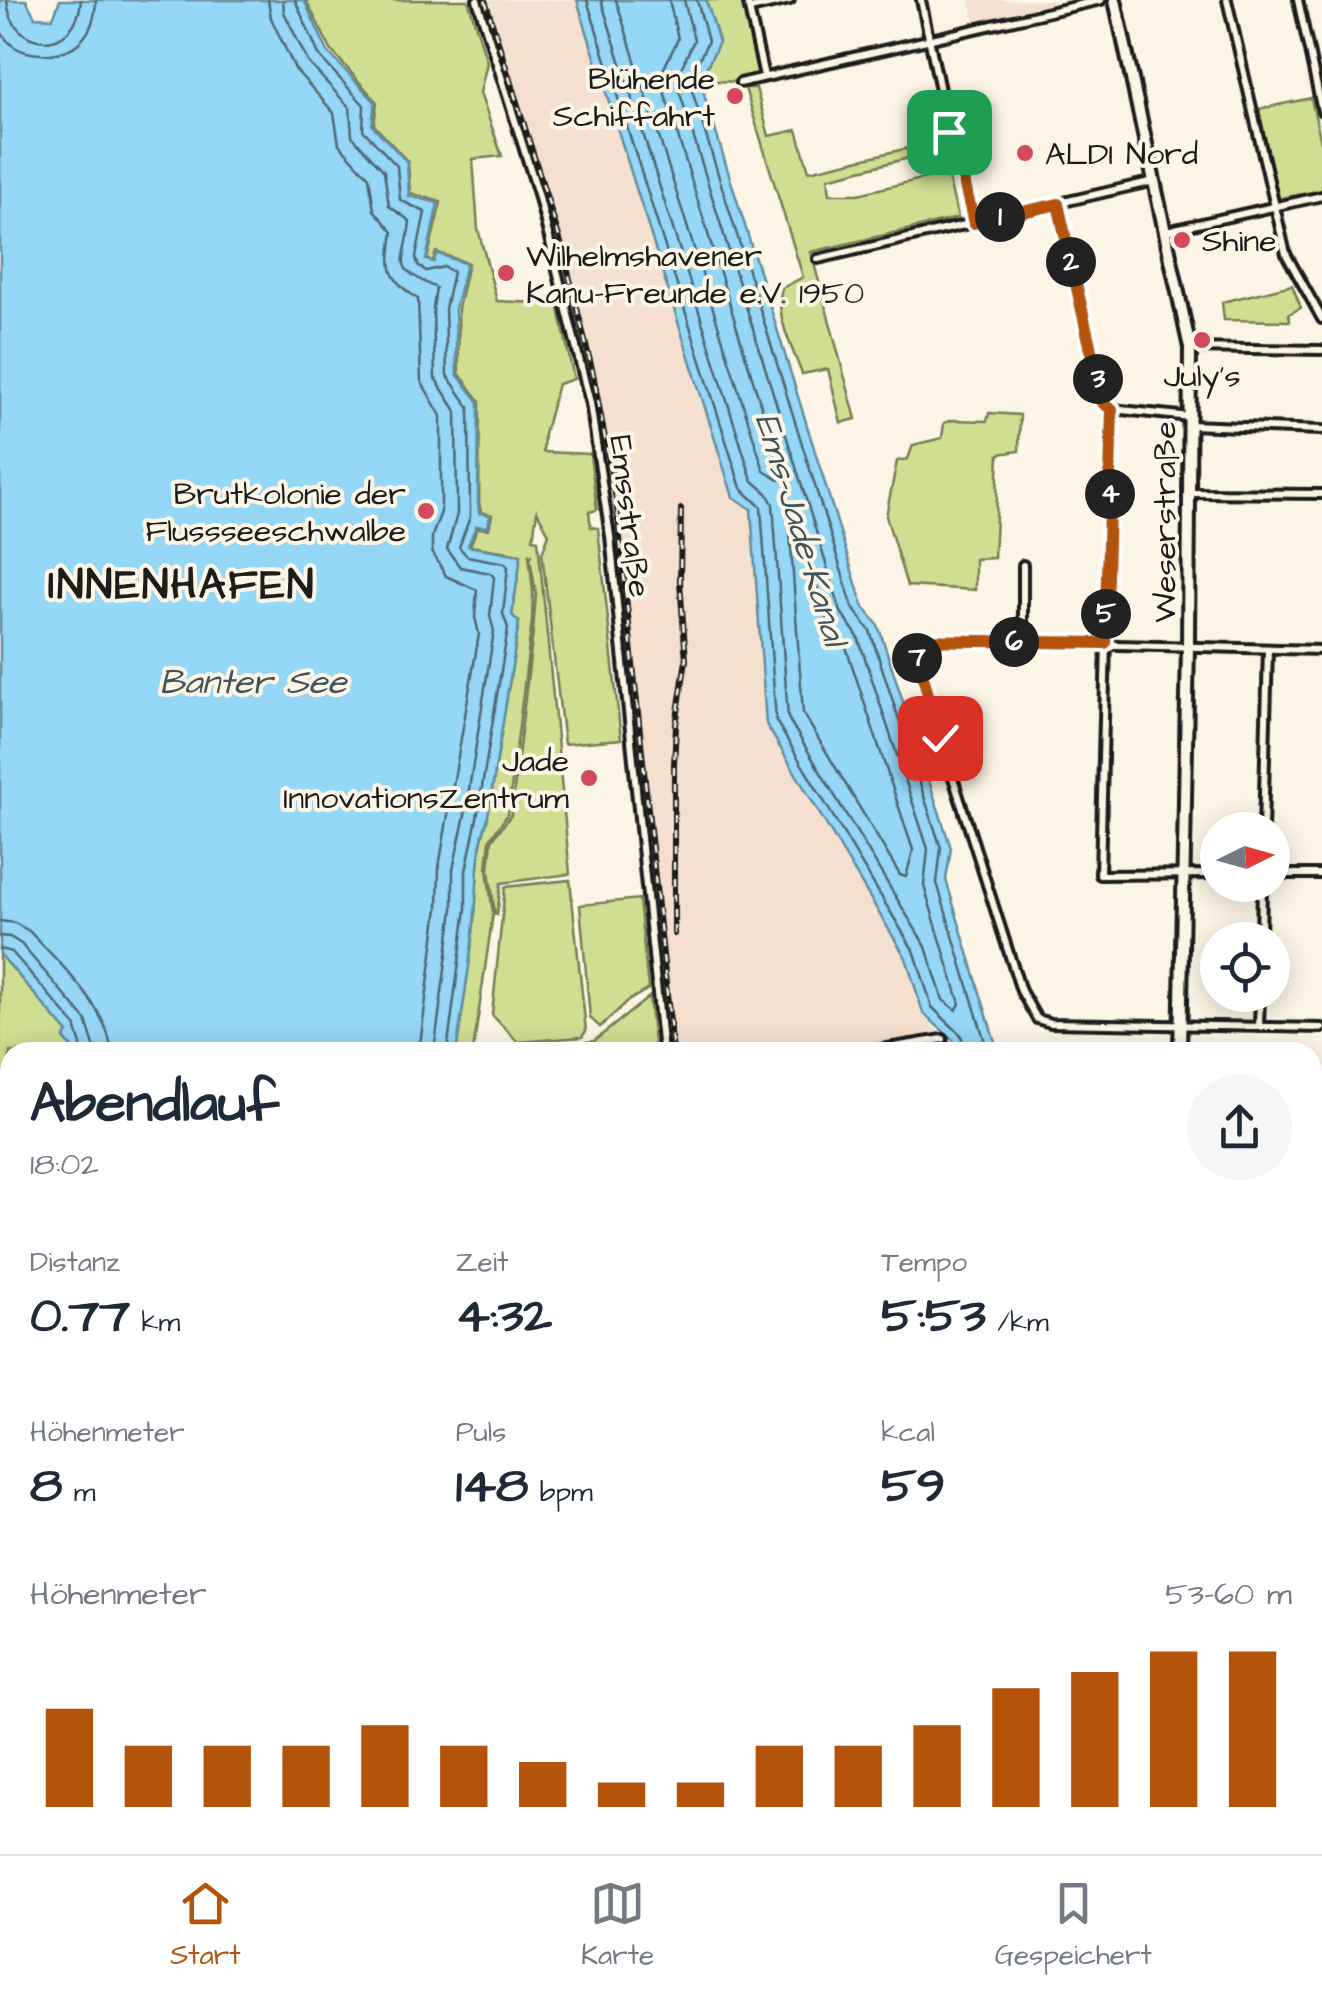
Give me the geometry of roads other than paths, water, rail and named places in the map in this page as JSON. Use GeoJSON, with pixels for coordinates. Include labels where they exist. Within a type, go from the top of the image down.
{"type":"FeatureCollection","features":[{"type":"Feature","properties":{"kind":"street","name":"Emsstraße"},"geometry":{"type":"LineString","coordinates":[[477,0],[542,208],[590,403],[610,536],[663,1042]]}},
{"type":"Feature","properties":{"kind":"street"},"geometry":{"type":"LineString","coordinates":[[748,0],[764,76]]}},
{"type":"Feature","properties":{"kind":"street"},"geometry":{"type":"LineString","coordinates":[[750,10],[790,0]]}},
{"type":"Feature","properties":{"kind":"street"},"geometry":{"type":"LineString","coordinates":[[921,0],[949,132],[974,223]]}},
{"type":"Feature","properties":{"kind":"street"},"geometry":{"type":"LineString","coordinates":[[740,83],[1101,0]]}},
{"type":"Feature","properties":{"kind":"street","name":"Weserstraße"},"geometry":{"type":"LineString","coordinates":[[1115,0],[1190,348],[1180,1042]]}},
{"type":"Feature","properties":{"kind":"street"},"geometry":{"type":"LineString","coordinates":[[1228,0],[1286,254],[1322,320]]}},
{"type":"Feature","properties":{"kind":"street"},"geometry":{"type":"LineString","coordinates":[[1298,0],[1322,111]]}},
{"type":"Feature","properties":{"kind":"street"},"geometry":{"type":"LineString","coordinates":[[818,259],[1154,181]]}},
{"type":"Feature","properties":{"kind":"street"},"geometry":{"type":"LineString","coordinates":[[1165,232],[1322,196]]}},
{"type":"Feature","properties":{"kind":"street"},"geometry":{"type":"LineString","coordinates":[[1058,204],[1103,403],[1112,409],[1189,421],[1322,430]]}},
{"type":"Feature","properties":{"kind":"street"},"geometry":{"type":"LineString","coordinates":[[1190,348],[1322,350]]}},
{"type":"Feature","properties":{"kind":"street"},"geometry":{"type":"LineString","coordinates":[[1112,409],[1100,874],[1200,874]]}},
{"type":"Feature","properties":{"kind":"street"},"geometry":{"type":"LineString","coordinates":[[1190,493],[1322,494]]}},
{"type":"Feature","properties":{"kind":"street"},"geometry":{"type":"LineString","coordinates":[[1023,642],[1024,566]]}},
{"type":"Feature","properties":{"kind":"street"},"geometry":{"type":"LineString","coordinates":[[1322,650],[913,640],[924,688],[1021,991],[1036,1020],[1322,1028]]}},
{"type":"Feature","properties":{"kind":"street"},"geometry":{"type":"LineString","coordinates":[[1263,812],[1268,649]]}},
{"type":"Feature","properties":{"kind":"street"},"geometry":{"type":"LineString","coordinates":[[1290,874],[1322,874]]}},
{"type":"Feature","properties":{"kind":"street"},"geometry":{"type":"LineString","coordinates":[[1259,1012],[1259,1027]]}},
{"type":"Feature","properties":{"kind":"street"},"geometry":{"type":"LineString","coordinates":[[925,1042],[943,1039]]}},
{"type":"Feature","properties":{"kind":"water","name":"Banter See"},"geometry":{"type":"Polygon","coordinates":[[[0,0],[26,0],[35,17],[53,18],[60,0],[304,0],[328,52],[375,102],[372,125],[407,162],[409,196],[438,203],[426,260],[434,262],[436,253],[466,264],[455,309],[457,374],[479,402],[479,513],[490,515],[488,527],[476,526],[468,546],[521,555],[512,615],[519,622],[479,855],[457,1042],[67,1042],[64,1038],[68,1033],[0,954],[0,0]]]}},
{"type":"Feature","properties":{"kind":"water","name":"Ems-Jade-Kanal"},"geometry":{"type":"Polygon","coordinates":[[[577,0],[706,0],[719,42],[700,81],[863,606],[878,625],[951,848],[946,880],[995,1042],[954,1042],[923,1013],[906,958],[766,724],[751,509],[733,497],[577,0]]]}},
{"type":"Feature","properties":{"kind":"railway"},"geometry":{"type":"LineString","coordinates":[[485,0],[561,243],[593,373],[616,499],[672,1042]]}},
{"type":"Feature","properties":{"kind":"railway"},"geometry":{"type":"LineString","coordinates":[[674,934],[674,765],[686,660],[680,582],[681,509]]}},
{"type":"Feature","properties":{"kind":"place","name":"Blühende Schiffahrt"},"geometry":{"type":"Point","coordinates":[735,96]}},
{"type":"Feature","properties":{"kind":"place","name":"ALDI Nord"},"geometry":{"type":"Point","coordinates":[1025,153]}},
{"type":"Feature","properties":{"kind":"place","name":"Shine"},"geometry":{"type":"Point","coordinates":[1182,240]}},
{"type":"Feature","properties":{"kind":"place","name":"Wilhelmshavener Kanu-Freunde e.V. 1950"},"geometry":{"type":"Point","coordinates":[506,273]}},
{"type":"Feature","properties":{"kind":"place","name":"July's"},"geometry":{"type":"Point","coordinates":[1202,340]}},
{"type":"Feature","properties":{"kind":"place","name":"Brutkolonie der Flussseeschwalbe"},"geometry":{"type":"Point","coordinates":[426,511]}},
{"type":"Feature","properties":{"kind":"place","name":"Jade InnovationsZentrum"},"geometry":{"type":"Point","coordinates":[589,778]}},
{"type":"Feature","properties":{"kind":"district","name":"INNENHAFEN"},"geometry":{"type":"Point","coordinates":[182,583]}}]}
